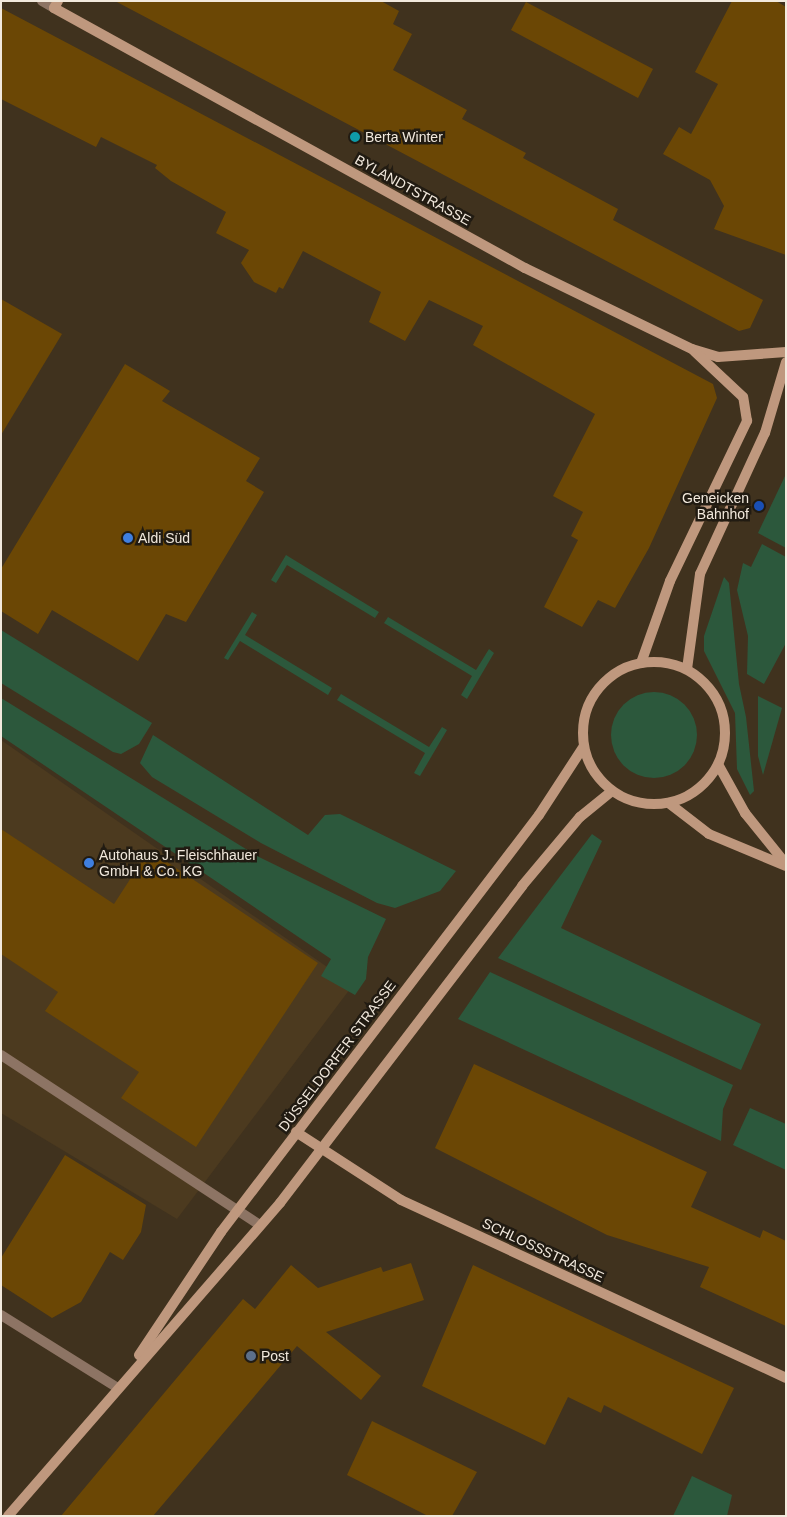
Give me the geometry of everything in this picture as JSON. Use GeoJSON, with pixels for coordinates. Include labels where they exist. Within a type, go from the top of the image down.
{"type":"FeatureCollection","features":[{"type":"Feature","properties":{"kind":"main road","name":"BYLANDTSTRASSE"},"geometry":{"type":"LineString","coordinates":[[56,5],[525,268],[692,349],[718,357],[786,352]]}},
{"type":"Feature","properties":{"kind":"main road"},"geometry":{"type":"LineString","coordinates":[[641,663],[670,581],[747,421],[743,397],[692,349]]}},
{"type":"Feature","properties":{"kind":"main road"},"geometry":{"type":"LineString","coordinates":[[687,669],[700,574],[765,433],[786,362]]}},
{"type":"Feature","properties":{"kind":"main road"},"geometry":{"type":"LineString","coordinates":[[666,662],[687,669],[710,688],[723,712],[726,740],[719,766],[701,788],[670,804],[643,805],[612,792],[593,772],[584,746],[583,722],[591,700],[605,681],[641,663],[666,662]]}},
{"type":"Feature","properties":{"kind":"main road","name":"DÜSSELDORFER STRASSE"},"geometry":{"type":"LineString","coordinates":[[118,1388],[238,1209],[539,816],[584,746]]}},
{"type":"Feature","properties":{"kind":"main road"},"geometry":{"type":"LineString","coordinates":[[719,766],[745,813],[786,865]]}},
{"type":"Feature","properties":{"kind":"main road","name":"DÜSSELDORFER STRASSE"},"geometry":{"type":"LineString","coordinates":[[8,1516],[323,1151],[522,886],[580,817],[612,792]]}},
{"type":"Feature","properties":{"kind":"main road"},"geometry":{"type":"LineString","coordinates":[[670,804],[709,834],[786,865]]}},
{"type":"Feature","properties":{"kind":"main road","name":"SCHLOSSSTRASSE"},"geometry":{"type":"LineString","coordinates":[[296,1132],[401,1200],[786,1378]]}},
{"type":"Feature","properties":{"kind":"street","name":"BYLANDTSTRASSE"},"geometry":{"type":"LineString","coordinates":[[42,1],[56,5]]}},
{"type":"Feature","properties":{"kind":"street"},"geometry":{"type":"LineString","coordinates":[[1,1055],[260,1225]]}},
{"type":"Feature","properties":{"kind":"street"},"geometry":{"type":"LineString","coordinates":[[1,1315],[118,1388]]}},
{"type":"Feature","properties":{"kind":"shaded area","name":"Autohaus J. Fleischhauer GmbH & Co. KG"},"geometry":{"type":"Polygon","coordinates":[[[1,740],[353,985],[177,1219],[1,1113],[1,740]]]}},
{"type":"Feature","properties":{"kind":"green space"},"geometry":{"type":"Polygon","coordinates":[[[786,474],[786,548],[758,533],[786,474]]]}},
{"type":"Feature","properties":{"kind":"green space"},"geometry":{"type":"Polygon","coordinates":[[[762,544],[786,557],[786,643],[764,684],[747,674],[748,636],[737,590],[743,563],[751,567],[762,544]]]}},
{"type":"Feature","properties":{"kind":"green space"},"geometry":{"type":"Polygon","coordinates":[[[286,555],[379,612],[375,618],[287,565],[276,583],[271,580],[286,555]]]}},
{"type":"Feature","properties":{"kind":"green space"},"geometry":{"type":"Polygon","coordinates":[[[724,577],[729,583],[739,684],[746,717],[754,791],[750,795],[737,769],[735,713],[704,651],[704,636],[724,577]]]}},
{"type":"Feature","properties":{"kind":"green space"},"geometry":{"type":"Polygon","coordinates":[[[252,612],[257,615],[245,635],[332,688],[328,695],[240,641],[228,660],[224,658],[252,612]]]}},
{"type":"Feature","properties":{"kind":"green space"},"geometry":{"type":"Polygon","coordinates":[[[388,617],[476,670],[489,649],[494,653],[467,699],[461,695],[472,676],[384,623],[388,617]]]}},
{"type":"Feature","properties":{"kind":"green space"},"geometry":{"type":"Polygon","coordinates":[[[1,630],[152,723],[139,744],[121,754],[113,752],[1,683],[1,630]]]}},
{"type":"Feature","properties":{"kind":"green space"},"geometry":{"type":"Polygon","coordinates":[[[646,692],[662,692],[671,695],[685,704],[694,718],[697,735],[694,752],[685,766],[671,775],[662,778],[646,778],[630,771],[618,759],[611,743],[611,727],[618,711],[630,699],[646,692]]]}},
{"type":"Feature","properties":{"kind":"green space"},"geometry":{"type":"Polygon","coordinates":[[[341,694],[429,747],[442,727],[447,730],[420,776],[414,773],[425,753],[337,700],[341,694]]]}},
{"type":"Feature","properties":{"kind":"green space"},"geometry":{"type":"Polygon","coordinates":[[[758,696],[782,708],[763,775],[758,756],[758,696]]]}},
{"type":"Feature","properties":{"kind":"green space"},"geometry":{"type":"Polygon","coordinates":[[[1,698],[259,857],[386,919],[368,957],[366,979],[355,995],[321,976],[331,959],[1,736],[1,698]]]}},
{"type":"Feature","properties":{"kind":"green space"},"geometry":{"type":"Polygon","coordinates":[[[153,735],[308,835],[325,815],[340,814],[456,871],[440,891],[395,908],[377,903],[261,843],[152,777],[140,763],[153,735]]]}},
{"type":"Feature","properties":{"kind":"green space"},"geometry":{"type":"Polygon","coordinates":[[[592,834],[602,841],[561,928],[761,1024],[741,1070],[498,958],[592,834]]]}},
{"type":"Feature","properties":{"kind":"green space"},"geometry":{"type":"Polygon","coordinates":[[[490,972],[733,1085],[723,1109],[721,1141],[458,1019],[490,972]]]}},
{"type":"Feature","properties":{"kind":"green space"},"geometry":{"type":"Polygon","coordinates":[[[750,1108],[786,1124],[786,1170],[733,1145],[750,1108]]]}},
{"type":"Feature","properties":{"kind":"green space"},"geometry":{"type":"Polygon","coordinates":[[[692,1476],[732,1495],[727,1516],[673,1516],[692,1476]]]}},
{"type":"Feature","properties":{"kind":"building"},"geometry":{"type":"Polygon","coordinates":[[[115,1],[381,1],[399,11],[393,24],[412,34],[393,70],[467,110],[462,119],[526,153],[523,158],[618,209],[613,220],[763,300],[750,328],[739,331],[115,1]]]}},
{"type":"Feature","properties":{"kind":"building"},"geometry":{"type":"Polygon","coordinates":[[[732,1],[776,1],[786,7],[786,255],[714,229],[724,206],[710,180],[663,154],[679,127],[691,134],[718,84],[695,72],[732,1]]]}},
{"type":"Feature","properties":{"kind":"building"},"geometry":{"type":"Polygon","coordinates":[[[526,2],[653,69],[638,98],[511,30],[526,2]]]}},
{"type":"Feature","properties":{"kind":"building"},"geometry":{"type":"Polygon","coordinates":[[[1,8],[713,384],[717,398],[649,548],[615,608],[598,600],[582,627],[544,607],[578,540],[571,536],[583,512],[553,496],[595,414],[473,345],[483,326],[429,300],[405,341],[369,322],[381,292],[303,251],[283,289],[279,287],[276,293],[254,282],[241,263],[249,250],[216,233],[226,212],[171,181],[155,168],[157,165],[101,137],[96,147],[1,99],[1,8]]]}},
{"type":"Feature","properties":{"kind":"building"},"geometry":{"type":"Polygon","coordinates":[[[1,299],[62,334],[1,435],[1,299]]]}},
{"type":"Feature","properties":{"kind":"building","name":"Aldi Süd"},"geometry":{"type":"Polygon","coordinates":[[[125,364],[170,391],[162,401],[260,458],[246,481],[264,492],[186,622],[166,614],[138,661],[52,610],[38,634],[1,611],[1,569],[125,364]]]}},
{"type":"Feature","properties":{"kind":"building"},"geometry":{"type":"Polygon","coordinates":[[[1,829],[114,904],[149,850],[318,963],[196,1147],[121,1098],[139,1072],[45,1011],[58,992],[1,954],[1,829]]]}},
{"type":"Feature","properties":{"kind":"building"},"geometry":{"type":"Polygon","coordinates":[[[474,1064],[707,1172],[691,1207],[760,1238],[763,1230],[786,1241],[786,1326],[700,1287],[709,1267],[607,1235],[435,1148],[474,1064]]]}},
{"type":"Feature","properties":{"kind":"building"},"geometry":{"type":"Polygon","coordinates":[[[65,1155],[146,1205],[141,1232],[123,1260],[110,1252],[81,1302],[52,1318],[1,1285],[1,1258],[65,1155]]]}},
{"type":"Feature","properties":{"kind":"building"},"geometry":{"type":"Polygon","coordinates":[[[411,1263],[424,1300],[326,1332],[381,1376],[361,1400],[297,1346],[153,1516],[61,1516],[243,1299],[255,1309],[291,1265],[318,1288],[381,1267],[383,1272],[411,1263]]]}},
{"type":"Feature","properties":{"kind":"building"},"geometry":{"type":"Polygon","coordinates":[[[473,1265],[734,1388],[702,1454],[604,1405],[601,1413],[568,1397],[545,1445],[422,1386],[473,1265]]]}},
{"type":"Feature","properties":{"kind":"building"},"geometry":{"type":"Polygon","coordinates":[[[372,1421],[477,1472],[452,1516],[428,1516],[347,1475],[372,1421]]]}},
{"type":"Feature","properties":{"kind":"place","name":"Berta Winter"},"geometry":{"type":"Point","coordinates":[355,137]}},
{"type":"Feature","properties":{"kind":"place","name":"Geneicken Bahnhof"},"geometry":{"type":"Point","coordinates":[759,506]}},
{"type":"Feature","properties":{"kind":"place","name":"Aldi Süd"},"geometry":{"type":"Point","coordinates":[128,538]}},
{"type":"Feature","properties":{"kind":"place","name":"Autohaus J. Fleischhauer GmbH & Co. KG"},"geometry":{"type":"Point","coordinates":[89,863]}},
{"type":"Feature","properties":{"kind":"place","name":"Post"},"geometry":{"type":"Point","coordinates":[251,1356]}}]}
